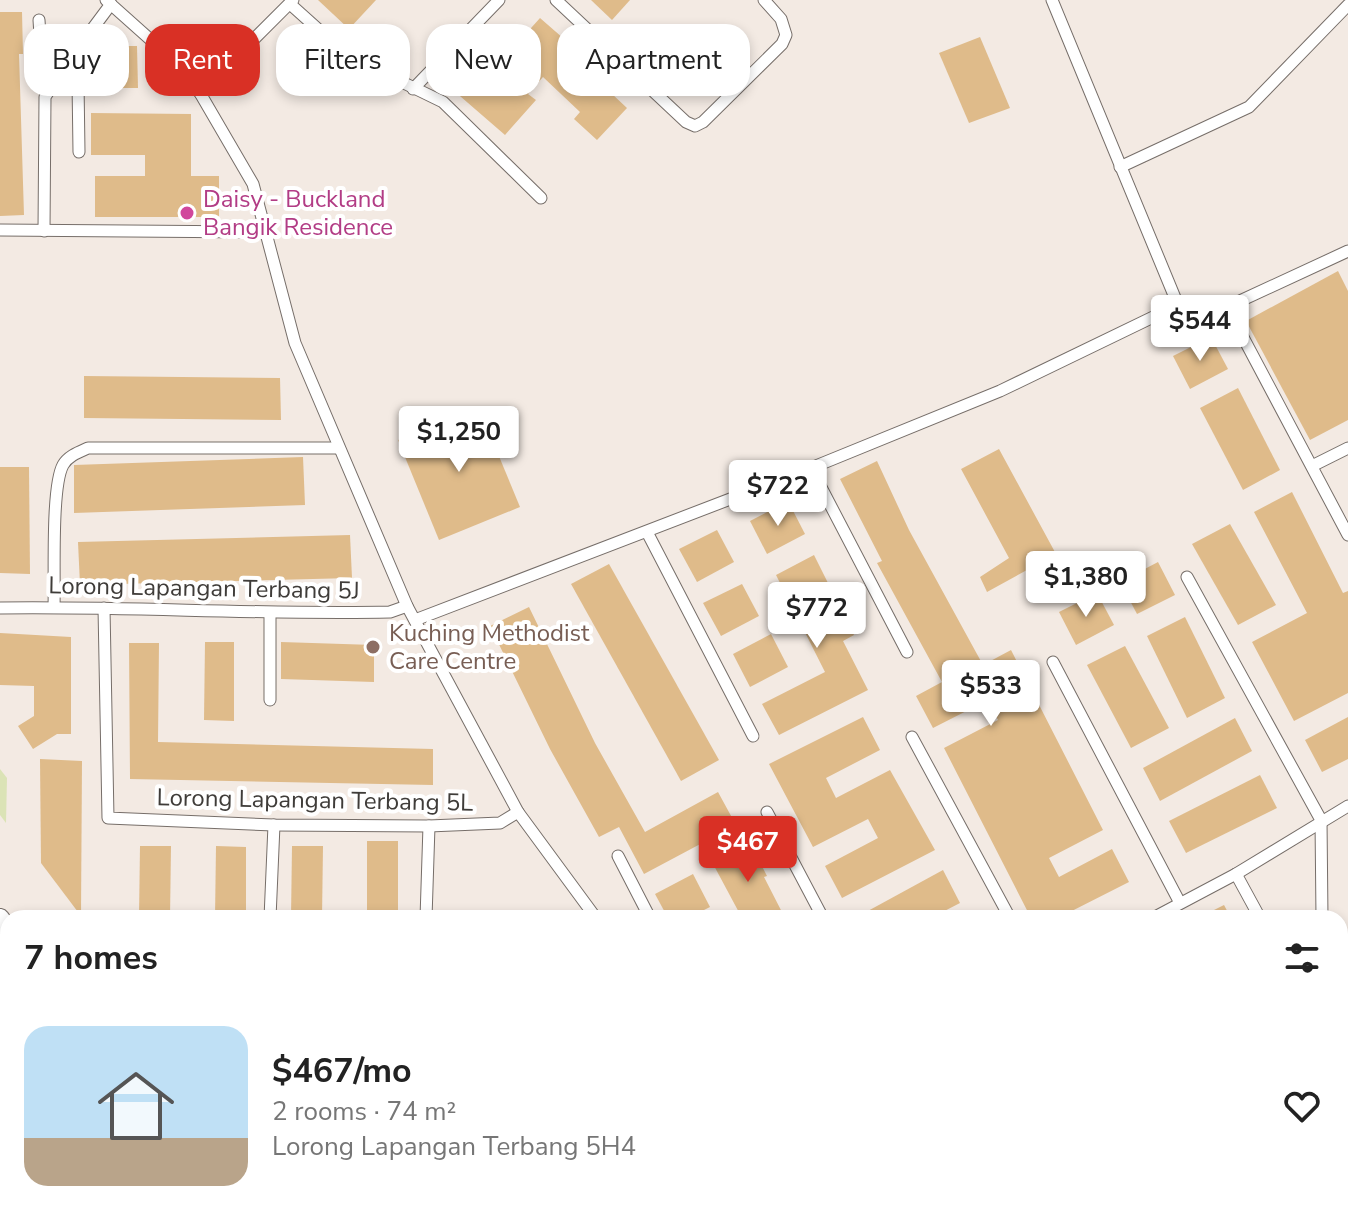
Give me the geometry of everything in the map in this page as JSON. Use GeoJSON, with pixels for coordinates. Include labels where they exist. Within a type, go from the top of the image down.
{"type":"FeatureCollection","features":[{"type":"Feature","properties":{"kind":"street"},"geometry":{"type":"LineString","coordinates":[[413,89],[499,0]]}},
{"type":"Feature","properties":{"kind":"street"},"geometry":{"type":"LineString","coordinates":[[556,0],[690,125],[703,122],[782,44],[786,35],[781,19],[764,0]]}},
{"type":"Feature","properties":{"kind":"street"},"geometry":{"type":"LineString","coordinates":[[1052,0],[1178,305]]}},
{"type":"Feature","properties":{"kind":"street"},"geometry":{"type":"LineString","coordinates":[[94,24],[109,2],[145,35]]}},
{"type":"Feature","properties":{"kind":"street"},"geometry":{"type":"LineString","coordinates":[[260,34],[292,2],[329,39],[413,89],[443,102],[541,198]]}},
{"type":"Feature","properties":{"kind":"street"},"geometry":{"type":"LineString","coordinates":[[1120,167],[1249,107],[1348,5]]}},
{"type":"Feature","properties":{"kind":"street"},"geometry":{"type":"LineString","coordinates":[[39,20],[39,24]]}},
{"type":"Feature","properties":{"kind":"street"},"geometry":{"type":"LineString","coordinates":[[44,231],[46,96]]}},
{"type":"Feature","properties":{"kind":"street"},"geometry":{"type":"LineString","coordinates":[[78,96],[79,152]]}},
{"type":"Feature","properties":{"kind":"street"},"geometry":{"type":"LineString","coordinates":[[202,96],[253,184],[295,343],[407,606],[518,812],[590,910]]}},
{"type":"Feature","properties":{"kind":"street"},"geometry":{"type":"LineString","coordinates":[[0,230],[265,232]]}},
{"type":"Feature","properties":{"kind":"street"},"geometry":{"type":"LineString","coordinates":[[415,620],[811,468],[1000,391],[1178,305],[1227,307],[1348,251]]}},
{"type":"Feature","properties":{"kind":"street"},"geometry":{"type":"LineString","coordinates":[[1227,307],[1348,535]]}},
{"type":"Feature","properties":{"kind":"street"},"geometry":{"type":"LineString","coordinates":[[54,607],[58,483],[64,462],[75,454],[88,448],[338,448]]}},
{"type":"Feature","properties":{"kind":"street"},"geometry":{"type":"LineString","coordinates":[[1312,466],[1348,448]]}},
{"type":"Feature","properties":{"kind":"street"},"geometry":{"type":"LineString","coordinates":[[811,468],[907,652]]}},
{"type":"Feature","properties":{"kind":"street"},"geometry":{"type":"LineString","coordinates":[[647,532],[753,736]]}},
{"type":"Feature","properties":{"kind":"street"},"geometry":{"type":"LineString","coordinates":[[1187,577],[1321,820],[1322,910]]}},
{"type":"Feature","properties":{"kind":"street","name":"Lorong Lapangan Terbang 5J"},"geometry":{"type":"LineString","coordinates":[[0,608],[104,608],[270,615],[390,612],[407,606]]}},
{"type":"Feature","properties":{"kind":"street","name":"Lorong Lapangan Terbang 5L"},"geometry":{"type":"LineString","coordinates":[[104,608],[108,818],[274,825],[429,826],[500,823],[518,812]]}},
{"type":"Feature","properties":{"kind":"street"},"geometry":{"type":"LineString","coordinates":[[270,615],[270,700]]}},
{"type":"Feature","properties":{"kind":"street"},"geometry":{"type":"LineString","coordinates":[[1053,662],[1180,903]]}},
{"type":"Feature","properties":{"kind":"street"},"geometry":{"type":"LineString","coordinates":[[912,737],[1006,910]]}},
{"type":"Feature","properties":{"kind":"street"},"geometry":{"type":"LineString","coordinates":[[1167,910],[1236,874],[1348,806]]}},
{"type":"Feature","properties":{"kind":"street"},"geometry":{"type":"LineString","coordinates":[[767,812],[819,910]]}},
{"type":"Feature","properties":{"kind":"street"},"geometry":{"type":"LineString","coordinates":[[270,910],[274,825]]}},
{"type":"Feature","properties":{"kind":"street"},"geometry":{"type":"LineString","coordinates":[[426,910],[429,826]]}},
{"type":"Feature","properties":{"kind":"street"},"geometry":{"type":"LineString","coordinates":[[618,856],[646,910]]}},
{"type":"Feature","properties":{"kind":"street"},"geometry":{"type":"LineString","coordinates":[[1236,874],[1256,910]]}},
{"type":"Feature","properties":{"kind":"green space"},"geometry":{"type":"Polygon","coordinates":[[[0,769],[7,778],[6,823],[0,815],[0,769]]]}},
{"type":"Feature","properties":{"kind":"building"},"geometry":{"type":"Polygon","coordinates":[[[318,0],[376,0],[354,24],[344,24],[318,0]]]}},
{"type":"Feature","properties":{"kind":"building"},"geometry":{"type":"Polygon","coordinates":[[[591,0],[630,0],[612,20],[591,0]]]}},
{"type":"Feature","properties":{"kind":"building"},"geometry":{"type":"Polygon","coordinates":[[[0,12],[22,12],[23,54],[19,54],[24,215],[0,216],[0,12]]]}},
{"type":"Feature","properties":{"kind":"building"},"geometry":{"type":"Polygon","coordinates":[[[540,18],[557,33],[557,90],[543,77],[541,79],[541,24],[535,24],[540,18]]]}},
{"type":"Feature","properties":{"kind":"building"},"geometry":{"type":"Polygon","coordinates":[[[980,37],[1010,108],[969,123],[939,53],[980,37]]]}},
{"type":"Feature","properties":{"kind":"building"},"geometry":{"type":"Polygon","coordinates":[[[129,46],[137,46],[138,88],[129,88],[129,46]]]}},
{"type":"Feature","properties":{"kind":"building"},"geometry":{"type":"Polygon","coordinates":[[[460,96],[531,96],[536,100],[505,135],[460,96]]]}},
{"type":"Feature","properties":{"kind":"building"},"geometry":{"type":"Polygon","coordinates":[[[563,96],[614,96],[627,108],[597,140],[574,119],[580,112],[563,96]]]}},
{"type":"Feature","properties":{"kind":"building"},"geometry":{"type":"Polygon","coordinates":[[[91,113],[191,114],[191,176],[219,176],[219,217],[95,217],[95,176],[145,176],[145,155],[91,155],[91,113]]]}},
{"type":"Feature","properties":{"kind":"building"},"geometry":{"type":"Polygon","coordinates":[[[1338,271],[1348,291],[1348,420],[1310,440],[1246,321],[1338,271]]]}},
{"type":"Feature","properties":{"kind":"building"},"geometry":{"type":"Polygon","coordinates":[[[1211,337],[1228,369],[1190,389],[1173,356],[1211,337]]]}},
{"type":"Feature","properties":{"kind":"building"},"geometry":{"type":"Polygon","coordinates":[[[84,376],[280,378],[281,420],[84,418],[84,376]]]}},
{"type":"Feature","properties":{"kind":"building"},"geometry":{"type":"Polygon","coordinates":[[[1238,388],[1280,470],[1243,490],[1200,408],[1238,388]]]}},
{"type":"Feature","properties":{"kind":"building"},"geometry":{"type":"Polygon","coordinates":[[[479,408],[520,507],[439,540],[398,440],[479,408]]]}},
{"type":"Feature","properties":{"kind":"building"},"geometry":{"type":"Polygon","coordinates":[[[999,449],[1056,554],[987,592],[980,577],[1009,558],[961,469],[999,449]]]}},
{"type":"Feature","properties":{"kind":"building"},"geometry":{"type":"Polygon","coordinates":[[[303,457],[305,505],[74,513],[74,465],[303,457]]]}},
{"type":"Feature","properties":{"kind":"building"},"geometry":{"type":"Polygon","coordinates":[[[877,461],[909,530],[983,665],[1011,650],[1103,830],[1049,858],[1059,877],[1112,849],[1129,882],[1074,910],[1027,910],[944,748],[998,720],[988,700],[933,728],[916,696],[942,682],[877,563],[882,561],[840,479],[877,461]]]}},
{"type":"Feature","properties":{"kind":"building"},"geometry":{"type":"Polygon","coordinates":[[[0,467],[29,467],[30,574],[0,573],[0,467]]]}},
{"type":"Feature","properties":{"kind":"building"},"geometry":{"type":"Polygon","coordinates":[[[1292,492],[1343,593],[1348,591],[1348,693],[1294,721],[1252,642],[1307,613],[1254,512],[1292,492]]]}},
{"type":"Feature","properties":{"kind":"building"},"geometry":{"type":"Polygon","coordinates":[[[788,501],[805,534],[767,554],[750,521],[788,501]]]}},
{"type":"Feature","properties":{"kind":"building"},"geometry":{"type":"Polygon","coordinates":[[[1230,524],[1276,605],[1238,625],[1192,544],[1230,524]]]}},
{"type":"Feature","properties":{"kind":"building"},"geometry":{"type":"Polygon","coordinates":[[[717,530],[734,562],[697,582],[679,549],[717,530]]]}},
{"type":"Feature","properties":{"kind":"building"},"geometry":{"type":"Polygon","coordinates":[[[350,535],[352,578],[80,585],[78,542],[350,535]]]}},
{"type":"Feature","properties":{"kind":"building"},"geometry":{"type":"Polygon","coordinates":[[[814,555],[854,635],[843,641],[868,690],[779,735],[762,704],[825,672],[776,575],[814,555]]]}},
{"type":"Feature","properties":{"kind":"building"},"geometry":{"type":"Polygon","coordinates":[[[1158,562],[1175,595],[1137,614],[1120,582],[1158,562]]]}},
{"type":"Feature","properties":{"kind":"building"},"geometry":{"type":"Polygon","coordinates":[[[609,564],[719,760],[681,781],[571,584],[609,564]]]}},
{"type":"Feature","properties":{"kind":"building"},"geometry":{"type":"Polygon","coordinates":[[[742,584],[759,616],[721,636],[703,603],[742,584]]]}},
{"type":"Feature","properties":{"kind":"building"},"geometry":{"type":"Polygon","coordinates":[[[1097,593],[1114,625],[1076,645],[1059,612],[1097,593]]]}},
{"type":"Feature","properties":{"kind":"building"},"geometry":{"type":"Polygon","coordinates":[[[529,607],[595,743],[645,832],[718,792],[736,825],[644,874],[619,827],[599,837],[550,749],[490,626],[529,607]]]}},
{"type":"Feature","properties":{"kind":"building"},"geometry":{"type":"Polygon","coordinates":[[[1185,617],[1225,698],[1187,718],[1147,636],[1185,617]]]}},
{"type":"Feature","properties":{"kind":"building"},"geometry":{"type":"Polygon","coordinates":[[[0,633],[71,637],[71,734],[57,734],[33,749],[18,726],[34,716],[34,686],[0,685],[0,633]]]}},
{"type":"Feature","properties":{"kind":"building"},"geometry":{"type":"Polygon","coordinates":[[[771,634],[788,667],[750,687],[733,654],[771,634]]]}},
{"type":"Feature","properties":{"kind":"building"},"geometry":{"type":"Polygon","coordinates":[[[205,642],[234,642],[234,721],[204,720],[205,642]]]}},
{"type":"Feature","properties":{"kind":"building"},"geometry":{"type":"Polygon","coordinates":[[[281,642],[374,645],[374,682],[281,679],[281,642]]]}},
{"type":"Feature","properties":{"kind":"building"},"geometry":{"type":"Polygon","coordinates":[[[129,643],[159,643],[158,742],[433,749],[433,785],[130,779],[129,643]]]}},
{"type":"Feature","properties":{"kind":"building"},"geometry":{"type":"Polygon","coordinates":[[[1125,646],[1169,728],[1131,748],[1087,665],[1125,646]]]}},
{"type":"Feature","properties":{"kind":"building"},"geometry":{"type":"Polygon","coordinates":[[[863,717],[880,750],[826,778],[836,798],[890,770],[935,850],[842,898],[825,866],[878,838],[868,819],[813,847],[769,764],[863,717]]]}},
{"type":"Feature","properties":{"kind":"building"},"geometry":{"type":"Polygon","coordinates":[[[1348,717],[1348,759],[1322,772],[1305,740],[1348,717]]]}},
{"type":"Feature","properties":{"kind":"building"},"geometry":{"type":"Polygon","coordinates":[[[1235,718],[1252,751],[1160,801],[1143,768],[1235,718]]]}},
{"type":"Feature","properties":{"kind":"building"},"geometry":{"type":"Polygon","coordinates":[[[40,759],[82,761],[81,910],[76,910],[41,863],[40,759]]]}},
{"type":"Feature","properties":{"kind":"building"},"geometry":{"type":"Polygon","coordinates":[[[1260,775],[1277,808],[1186,853],[1169,821],[1260,775]]]}},
{"type":"Feature","properties":{"kind":"building"},"geometry":{"type":"Polygon","coordinates":[[[367,841],[398,841],[398,910],[367,910],[367,841]]]}},
{"type":"Feature","properties":{"kind":"building"},"geometry":{"type":"Polygon","coordinates":[[[750,843],[781,910],[738,910],[712,862],[750,843]]]}},
{"type":"Feature","properties":{"kind":"building"},"geometry":{"type":"Polygon","coordinates":[[[140,846],[171,846],[170,910],[139,910],[140,846]]]}},
{"type":"Feature","properties":{"kind":"building"},"geometry":{"type":"Polygon","coordinates":[[[216,846],[246,847],[246,910],[215,910],[216,846]]]}},
{"type":"Feature","properties":{"kind":"building"},"geometry":{"type":"Polygon","coordinates":[[[292,846],[323,846],[322,910],[291,910],[292,846]]]}},
{"type":"Feature","properties":{"kind":"building"},"geometry":{"type":"Polygon","coordinates":[[[943,870],[960,903],[946,910],[870,910],[943,870]]]}},
{"type":"Feature","properties":{"kind":"building"},"geometry":{"type":"Polygon","coordinates":[[[693,874],[710,907],[704,910],[664,910],[655,894],[693,874]]]}},
{"type":"Feature","properties":{"kind":"place","name":"Daisy - Buckland Bangik Residence"},"geometry":{"type":"Point","coordinates":[187,213]}},
{"type":"Feature","properties":{"kind":"place","name":"Kuching Methodist Care Centre"},"geometry":{"type":"Point","coordinates":[373,647]}}]}
